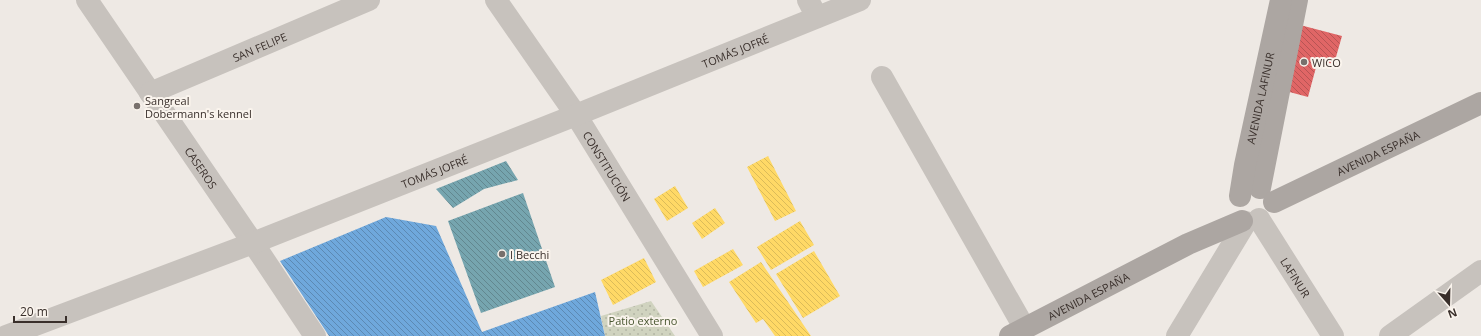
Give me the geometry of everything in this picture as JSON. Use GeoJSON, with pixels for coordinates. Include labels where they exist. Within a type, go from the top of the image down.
{"type":"FeatureCollection","features":[{"type":"Feature","properties":{"kind":"main road","name":"AVENIDA LAFINUR"},"geometry":{"type":"LineString","coordinates":[[1244,213],[1245,165],[1281,0]]}},
{"type":"Feature","properties":{"kind":"main road","name":"AVENIDA LAFINUR"},"geometry":{"type":"LineString","coordinates":[[1267,195],[1297,0]]}},
{"type":"Feature","properties":{"kind":"main road","name":"AVENIDA ESPAÑA"},"geometry":{"type":"LineString","coordinates":[[1017,332],[1188,244],[1244,213],[1251,190],[1267,195],[1481,103]]}},
{"type":"Feature","properties":{"kind":"main road"},"geometry":{"type":"LineString","coordinates":[[1244,213],[1272,211],[1267,195]]}},
{"type":"Feature","properties":{"kind":"street","name":"CASEROS"},"geometry":{"type":"LineString","coordinates":[[87,0],[315,336]]}},
{"type":"Feature","properties":{"kind":"street","name":"SAN FELIPE"},"geometry":{"type":"LineString","coordinates":[[150,93],[370,0]]}},
{"type":"Feature","properties":{"kind":"street","name":"CONSTITUCIÓN"},"geometry":{"type":"LineString","coordinates":[[496,0],[576,115],[712,336]]}},
{"type":"Feature","properties":{"kind":"street","name":"TOMÁS JOFRÉ"},"geometry":{"type":"LineString","coordinates":[[6,336],[253,243],[576,115],[812,8],[860,0]]}},
{"type":"Feature","properties":{"kind":"street"},"geometry":{"type":"LineString","coordinates":[[882,77],[1017,332]]}},
{"type":"Feature","properties":{"kind":"street"},"geometry":{"type":"LineString","coordinates":[[1177,336],[1244,213]]}},
{"type":"Feature","properties":{"kind":"street","name":"LAFINUR"},"geometry":{"type":"LineString","coordinates":[[1244,213],[1333,336]]}},
{"type":"Feature","properties":{"kind":"street"},"geometry":{"type":"LineString","coordinates":[[1402,332],[1481,271]]}},
{"type":"Feature","properties":{"kind":"green space","name":"Patio externo"},"geometry":{"type":"Polygon","coordinates":[[[651,301],[675,336],[605,336],[601,316],[651,301]]]}},
{"type":"Feature","properties":{"kind":"building: Viviendas"},"geometry":{"type":"Polygon","coordinates":[[[768,156],[796,211],[775,221],[747,167],[768,156]]]}},
{"type":"Feature","properties":{"kind":"building: Viviendas"},"geometry":{"type":"Polygon","coordinates":[[[675,186],[688,208],[667,221],[654,199],[675,186]]]}},
{"type":"Feature","properties":{"kind":"building: Viviendas"},"geometry":{"type":"Polygon","coordinates":[[[715,208],[725,223],[702,239],[692,223],[715,208]]]}},
{"type":"Feature","properties":{"kind":"building: Viviendas"},"geometry":{"type":"Polygon","coordinates":[[[800,221],[814,245],[771,270],[757,247],[800,221]]]}},
{"type":"Feature","properties":{"kind":"building: Viviendas"},"geometry":{"type":"Polygon","coordinates":[[[733,249],[743,265],[703,287],[694,271],[733,249]]]}},
{"type":"Feature","properties":{"kind":"building: Viviendas"},"geometry":{"type":"Polygon","coordinates":[[[814,251],[840,296],[803,318],[776,274],[814,251]]]}},
{"type":"Feature","properties":{"kind":"building: Viviendas"},"geometry":{"type":"Polygon","coordinates":[[[644,258],[656,282],[613,305],[601,280],[644,258]]]}},
{"type":"Feature","properties":{"kind":"building: Viviendas"},"geometry":{"type":"Polygon","coordinates":[[[761,262],[811,336],[775,336],[763,319],[756,323],[729,282],[761,262]]]}},
{"type":"Feature","properties":{"kind":"building: Comercios","name":"WICO"},"geometry":{"type":"Polygon","coordinates":[[[1300,25],[1342,36],[1334,64],[1318,60],[1308,97],[1282,90],[1300,25]]]}},
{"type":"Feature","properties":{"kind":"building: Escuelas"},"geometry":{"type":"Polygon","coordinates":[[[386,217],[436,226],[482,332],[595,292],[605,336],[329,336],[280,261],[386,217]]]}},
{"type":"Feature","properties":{"kind":"building: Público"},"geometry":{"type":"Polygon","coordinates":[[[506,161],[518,180],[484,189],[453,208],[436,189],[506,161]]]}},
{"type":"Feature","properties":{"kind":"building: Público","name":"I Becchi"},"geometry":{"type":"Polygon","coordinates":[[[523,193],[555,287],[481,313],[448,221],[523,193]]]}},
{"type":"Feature","properties":{"kind":"place","name":"WICO"},"geometry":{"type":"Point","coordinates":[1304,62]}},
{"type":"Feature","properties":{"kind":"place","name":"Sangreal Dobermann's kennel"},"geometry":{"type":"Point","coordinates":[137,106]}},
{"type":"Feature","properties":{"kind":"place","name":"I Becchi"},"geometry":{"type":"Point","coordinates":[502,254]}}]}
